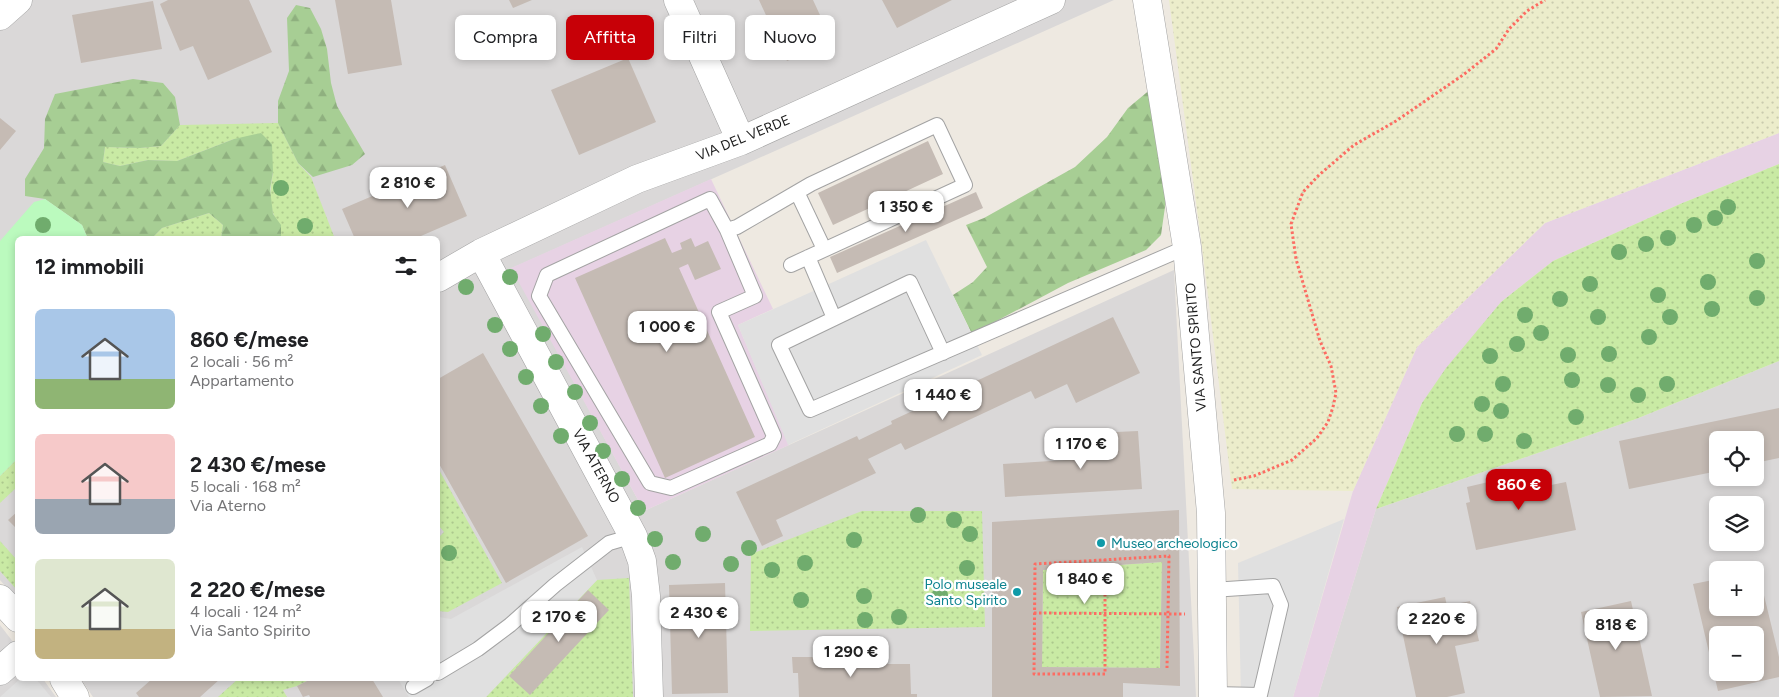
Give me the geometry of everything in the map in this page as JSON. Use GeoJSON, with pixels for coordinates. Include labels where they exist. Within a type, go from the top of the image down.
{"type":"FeatureCollection","features":[{"type":"Feature","properties":{"kind":"street"},"geometry":{"type":"LineString","coordinates":[[0,16],[18,0]]}},
{"type":"Feature","properties":{"kind":"street"},"geometry":{"type":"LineString","coordinates":[[678,0],[741,141]]}},
{"type":"Feature","properties":{"kind":"street","name":"VIA DEL VERDE"},"geometry":{"type":"LineString","coordinates":[[440,277],[481,253],[637,179],[741,141],[1051,0]]}},
{"type":"Feature","properties":{"kind":"street","name":"VIA SANTO SPIRITO"},"geometry":{"type":"LineString","coordinates":[[1147,0],[1187,247],[1209,484],[1213,695]]}},
{"type":"Feature","properties":{"kind":"street","name":"VIA ATERNO"},"geometry":{"type":"LineString","coordinates":[[481,253],[633,536],[642,561],[646,596],[649,697]]}},
{"type":"Feature","properties":{"kind":"street"},"geometry":{"type":"LineString","coordinates":[[0,599],[15,615]]}},
{"type":"Feature","properties":{"kind":"street"},"geometry":{"type":"LineString","coordinates":[[0,670],[15,658]]}},
{"type":"Feature","properties":{"kind":"street"},"geometry":{"type":"LineString","coordinates":[[65,681],[76,697]]}},
{"type":"Feature","properties":{"kind":"lane"},"geometry":{"type":"LineString","coordinates":[[727,230],[737,227],[798,192],[937,125],[964,185],[791,265]]}},
{"type":"Feature","properties":{"kind":"lane"},"geometry":{"type":"LineString","coordinates":[[798,192],[824,250]]}},
{"type":"Feature","properties":{"kind":"lane"},"geometry":{"type":"LineString","coordinates":[[710,198],[727,230],[755,296],[719,312],[774,436],[770,444],[671,488],[662,487],[650,483],[539,296],[547,276],[710,198]]}},
{"type":"Feature","properties":{"kind":"lane"},"geometry":{"type":"LineString","coordinates":[[943,353],[910,282],[779,345],[810,410],[943,353],[1187,247]]}},
{"type":"Feature","properties":{"kind":"lane"},"geometry":{"type":"LineString","coordinates":[[808,257],[834,318]]}},
{"type":"Feature","properties":{"kind":"lane"},"geometry":{"type":"LineString","coordinates":[[440,672],[478,649],[609,543],[633,536]]}},
{"type":"Feature","properties":{"kind":"lane"},"geometry":{"type":"LineString","coordinates":[[1212,590],[1273,586],[1281,605],[1260,695],[1213,695]]}},
{"type":"Feature","properties":{"kind":"lane"},"geometry":{"type":"LineString","coordinates":[[413,687],[424,681]]}},
{"type":"Feature","properties":{"kind":"path"},"geometry":{"type":"LineString","coordinates":[[1209,484],[1254,476],[1292,460],[1317,438],[1328,422],[1333,407],[1336,393],[1331,366],[1320,341],[1301,282],[1291,224],[1303,192],[1319,175],[1354,146],[1463,75],[1496,49],[1509,29],[1527,11],[1545,0]]}},
{"type":"Feature","properties":{"kind":"path"},"geometry":{"type":"LineString","coordinates":[[1105,559],[1105,674],[1034,674],[1035,564],[1105,559],[1169,556],[1167,668]]}},
{"type":"Feature","properties":{"kind":"path"},"geometry":{"type":"LineString","coordinates":[[1034,613],[1180,614]]}},
{"type":"Feature","properties":{"kind":"shaded area"},"geometry":{"type":"Polygon","coordinates":[[[0,0],[1114,0],[512,268],[644,511],[1174,270],[1196,697],[93,697],[82,681],[440,681],[440,236],[15,236],[15,597],[0,580],[0,0]]]}},
{"type":"Feature","properties":{"kind":"shaded area"},"geometry":{"type":"Polygon","coordinates":[[[1779,133],[1779,164],[1680,204],[1553,261],[1501,302],[1422,403],[1376,509],[1318,697],[1293,697],[1353,491],[1417,347],[1545,223],[1779,133]]]}},
{"type":"Feature","properties":{"kind":"shaded area"},"geometry":{"type":"Polygon","coordinates":[[[711,179],[773,309],[738,325],[789,445],[644,511],[511,268],[711,179]]]}},
{"type":"Feature","properties":{"kind":"shaded area"},"geometry":{"type":"Polygon","coordinates":[[[926,240],[982,355],[788,445],[738,325],[926,240]]]}},
{"type":"Feature","properties":{"kind":"shaded area"},"geometry":{"type":"Polygon","coordinates":[[[1779,361],[1779,697],[1318,697],[1376,509],[1636,419],[1779,361]]]}},
{"type":"Feature","properties":{"kind":"shaded area"},"geometry":{"type":"Polygon","coordinates":[[[1344,519],[1293,697],[1241,697],[1238,563],[1344,519]]]}},
{"type":"Feature","properties":{"kind":"shaded area"},"geometry":{"type":"Polygon","coordinates":[[[582,547],[597,580],[486,697],[409,697],[399,681],[440,681],[440,617],[451,619],[582,547]]]}},
{"type":"Feature","properties":{"kind":"shaded area"},"geometry":{"type":"Polygon","coordinates":[[[0,625],[15,644],[15,681],[44,681],[56,697],[0,697],[0,625]]]}},
{"type":"Feature","properties":{"kind":"shaded area"},"geometry":{"type":"Polygon","coordinates":[[[18,681],[38,681],[51,697],[0,697],[18,681]]]}},
{"type":"Feature","properties":{"kind":"green space"},"geometry":{"type":"Polygon","coordinates":[[[1169,0],[1779,0],[1779,133],[1545,223],[1417,347],[1353,491],[1232,489],[1169,0]]]}},
{"type":"Feature","properties":{"kind":"green space"},"geometry":{"type":"Polygon","coordinates":[[[296,5],[310,8],[321,29],[327,49],[331,83],[337,106],[365,154],[352,165],[313,177],[298,163],[278,123],[278,101],[289,71],[287,18],[296,5]]]}},
{"type":"Feature","properties":{"kind":"green space"},"geometry":{"type":"Polygon","coordinates":[[[133,79],[163,83],[175,97],[180,125],[161,146],[140,148],[105,147],[103,162],[120,166],[148,160],[177,161],[234,139],[261,133],[272,144],[273,172],[270,189],[273,214],[281,225],[281,236],[221,236],[223,225],[209,213],[162,228],[154,236],[87,236],[82,225],[45,199],[25,196],[25,179],[44,148],[45,119],[55,94],[133,79]]]}},
{"type":"Feature","properties":{"kind":"green space"},"geometry":{"type":"Polygon","coordinates":[[[1152,88],[1166,200],[1161,235],[1146,250],[1068,283],[972,334],[953,295],[973,282],[987,267],[966,225],[984,218],[1075,167],[1107,137],[1128,108],[1152,88]]]}},
{"type":"Feature","properties":{"kind":"green space"},"geometry":{"type":"Polygon","coordinates":[[[278,123],[298,163],[311,177],[334,236],[281,236],[280,226],[273,213],[271,203],[270,192],[273,172],[234,139],[177,161],[148,160],[120,166],[103,162],[105,147],[140,148],[161,146],[180,125],[278,123]]]}},
{"type":"Feature","properties":{"kind":"green space"},"geometry":{"type":"Polygon","coordinates":[[[1779,164],[1779,361],[1636,419],[1376,509],[1422,403],[1446,368],[1501,302],[1553,261],[1680,204],[1779,164]]]}},
{"type":"Feature","properties":{"kind":"green space"},"geometry":{"type":"Polygon","coordinates":[[[45,199],[82,225],[87,236],[15,236],[15,461],[0,476],[0,241],[34,202],[45,199]]]}},
{"type":"Feature","properties":{"kind":"green space"},"geometry":{"type":"Polygon","coordinates":[[[209,213],[223,225],[221,236],[154,236],[162,228],[209,213]]]}},
{"type":"Feature","properties":{"kind":"green space"},"geometry":{"type":"Polygon","coordinates":[[[15,461],[15,489],[0,503],[0,476],[15,461]]]}},
{"type":"Feature","properties":{"kind":"green space"},"geometry":{"type":"Polygon","coordinates":[[[440,472],[502,583],[448,612],[440,611],[440,536],[444,532],[440,527],[440,472]]]}},
{"type":"Feature","properties":{"kind":"green space"},"geometry":{"type":"Polygon","coordinates":[[[862,511],[982,511],[985,627],[750,631],[751,554],[862,511]]]}},
{"type":"Feature","properties":{"kind":"green space"},"geometry":{"type":"Polygon","coordinates":[[[0,541],[15,558],[15,588],[0,571],[0,541]]]}},
{"type":"Feature","properties":{"kind":"green space"},"geometry":{"type":"Polygon","coordinates":[[[1162,562],[1160,668],[1042,667],[1043,570],[1162,562]]]}},
{"type":"Feature","properties":{"kind":"green space"},"geometry":{"type":"Polygon","coordinates":[[[629,578],[633,697],[486,697],[597,580],[629,578]]]}},
{"type":"Feature","properties":{"kind":"green space"},"geometry":{"type":"Polygon","coordinates":[[[236,681],[307,681],[283,690],[287,697],[218,697],[236,681]]]}},
{"type":"Feature","properties":{"kind":"building"},"geometry":{"type":"Polygon","coordinates":[[[168,0],[249,0],[272,52],[208,80],[193,46],[180,51],[160,4],[168,0]]]}},
{"type":"Feature","properties":{"kind":"building"},"geometry":{"type":"Polygon","coordinates":[[[335,0],[391,0],[402,65],[348,74],[335,0]]]}},
{"type":"Feature","properties":{"kind":"building"},"geometry":{"type":"Polygon","coordinates":[[[509,0],[532,0],[513,8],[509,0]]]}},
{"type":"Feature","properties":{"kind":"building"},"geometry":{"type":"Polygon","coordinates":[[[759,0],[813,0],[820,15],[766,15],[759,0]]]}},
{"type":"Feature","properties":{"kind":"building"},"geometry":{"type":"Polygon","coordinates":[[[882,0],[952,0],[897,28],[882,0]]]}},
{"type":"Feature","properties":{"kind":"building"},"geometry":{"type":"Polygon","coordinates":[[[153,1],[162,49],[81,63],[72,15],[153,1]]]}},
{"type":"Feature","properties":{"kind":"building"},"geometry":{"type":"Polygon","coordinates":[[[623,60],[629,60],[656,122],[579,155],[551,90],[623,60]]]}},
{"type":"Feature","properties":{"kind":"building"},"geometry":{"type":"Polygon","coordinates":[[[0,118],[16,131],[0,150],[0,118]]]}},
{"type":"Feature","properties":{"kind":"building"},"geometry":{"type":"Polygon","coordinates":[[[928,141],[943,174],[833,225],[818,193],[928,141]]]}},
{"type":"Feature","properties":{"kind":"building"},"geometry":{"type":"Polygon","coordinates":[[[445,165],[467,216],[421,236],[354,236],[342,209],[445,165]]]}},
{"type":"Feature","properties":{"kind":"building"},"geometry":{"type":"Polygon","coordinates":[[[976,192],[983,208],[837,273],[830,257],[976,192]]]}},
{"type":"Feature","properties":{"kind":"building"},"geometry":{"type":"Polygon","coordinates":[[[665,238],[672,253],[682,249],[680,243],[691,238],[695,247],[708,241],[721,269],[695,280],[688,264],[679,268],[755,437],[665,478],[575,278],[665,238]]]}},
{"type":"Feature","properties":{"kind":"building"},"geometry":{"type":"Polygon","coordinates":[[[1113,317],[1140,373],[1076,403],[1067,384],[1035,399],[1031,391],[905,450],[901,443],[868,459],[876,473],[776,520],[783,536],[762,546],[736,492],[857,436],[859,440],[892,424],[891,421],[1113,317]]]}},
{"type":"Feature","properties":{"kind":"building"},"geometry":{"type":"Polygon","coordinates":[[[483,353],[588,536],[506,583],[440,466],[440,378],[483,353]]]}},
{"type":"Feature","properties":{"kind":"building"},"geometry":{"type":"Polygon","coordinates":[[[1779,408],[1779,458],[1764,461],[1764,431],[1709,431],[1709,473],[1629,489],[1619,441],[1779,408]]]}},
{"type":"Feature","properties":{"kind":"building"},"geometry":{"type":"Polygon","coordinates":[[[1138,431],[1142,489],[1005,497],[1003,464],[1096,458],[1095,433],[1138,431]]]}},
{"type":"Feature","properties":{"kind":"building"},"geometry":{"type":"Polygon","coordinates":[[[1548,472],[1551,485],[1566,482],[1576,530],[1476,550],[1466,503],[1470,502],[1467,487],[1497,480],[1500,495],[1516,492],[1513,480],[1548,472]]]}},
{"type":"Feature","properties":{"kind":"building","name":"Polo museale Santo Spirito"},"geometry":{"type":"Polygon","coordinates":[[[1179,510],[1180,686],[1123,683],[1123,697],[992,697],[992,522],[1179,510]],[[1162,562],[1043,570],[1042,667],[1160,668],[1162,562]]]}},
{"type":"Feature","properties":{"kind":"building"},"geometry":{"type":"Polygon","coordinates":[[[15,514],[15,527],[8,520],[15,514]]]}},
{"type":"Feature","properties":{"kind":"building"},"geometry":{"type":"Polygon","coordinates":[[[1709,581],[1709,616],[1764,616],[1764,595],[1779,657],[1779,677],[1764,680],[1764,626],[1709,626],[1709,652],[1693,584],[1709,581]]]}},
{"type":"Feature","properties":{"kind":"building"},"geometry":{"type":"Polygon","coordinates":[[[725,583],[728,693],[672,694],[669,585],[725,583]]]}},
{"type":"Feature","properties":{"kind":"building"},"geometry":{"type":"Polygon","coordinates":[[[588,590],[609,610],[530,695],[509,676],[588,590]]]}},
{"type":"Feature","properties":{"kind":"building"},"geometry":{"type":"Polygon","coordinates":[[[1445,597],[1447,606],[1470,601],[1479,641],[1455,646],[1465,693],[1447,697],[1416,697],[1397,607],[1445,597]]]}},
{"type":"Feature","properties":{"kind":"building"},"geometry":{"type":"Polygon","coordinates":[[[1631,601],[1652,696],[1600,697],[1581,612],[1631,601]]]}},
{"type":"Feature","properties":{"kind":"building"},"geometry":{"type":"Polygon","coordinates":[[[792,657],[863,657],[863,664],[910,664],[911,694],[917,694],[917,697],[799,697],[798,673],[793,673],[792,657]]]}},
{"type":"Feature","properties":{"kind":"building"},"geometry":{"type":"Polygon","coordinates":[[[150,681],[218,681],[200,697],[139,697],[136,693],[150,681]]]}},
{"type":"Feature","properties":{"kind":"building"},"geometry":{"type":"Polygon","coordinates":[[[307,681],[373,681],[383,697],[310,697],[309,695],[303,697],[297,686],[307,681]]]}},
{"type":"Feature","properties":{"kind":"building"},"geometry":{"type":"Polygon","coordinates":[[[1716,681],[1762,681],[1718,691],[1716,681]]]}},
{"type":"Feature","properties":{"kind":"place","name":"Museo archeologico"},"geometry":{"type":"Point","coordinates":[1101,543]}},
{"type":"Feature","properties":{"kind":"place","name":"Polo museale Santo Spirito"},"geometry":{"type":"Point","coordinates":[1017,592]}}]}
